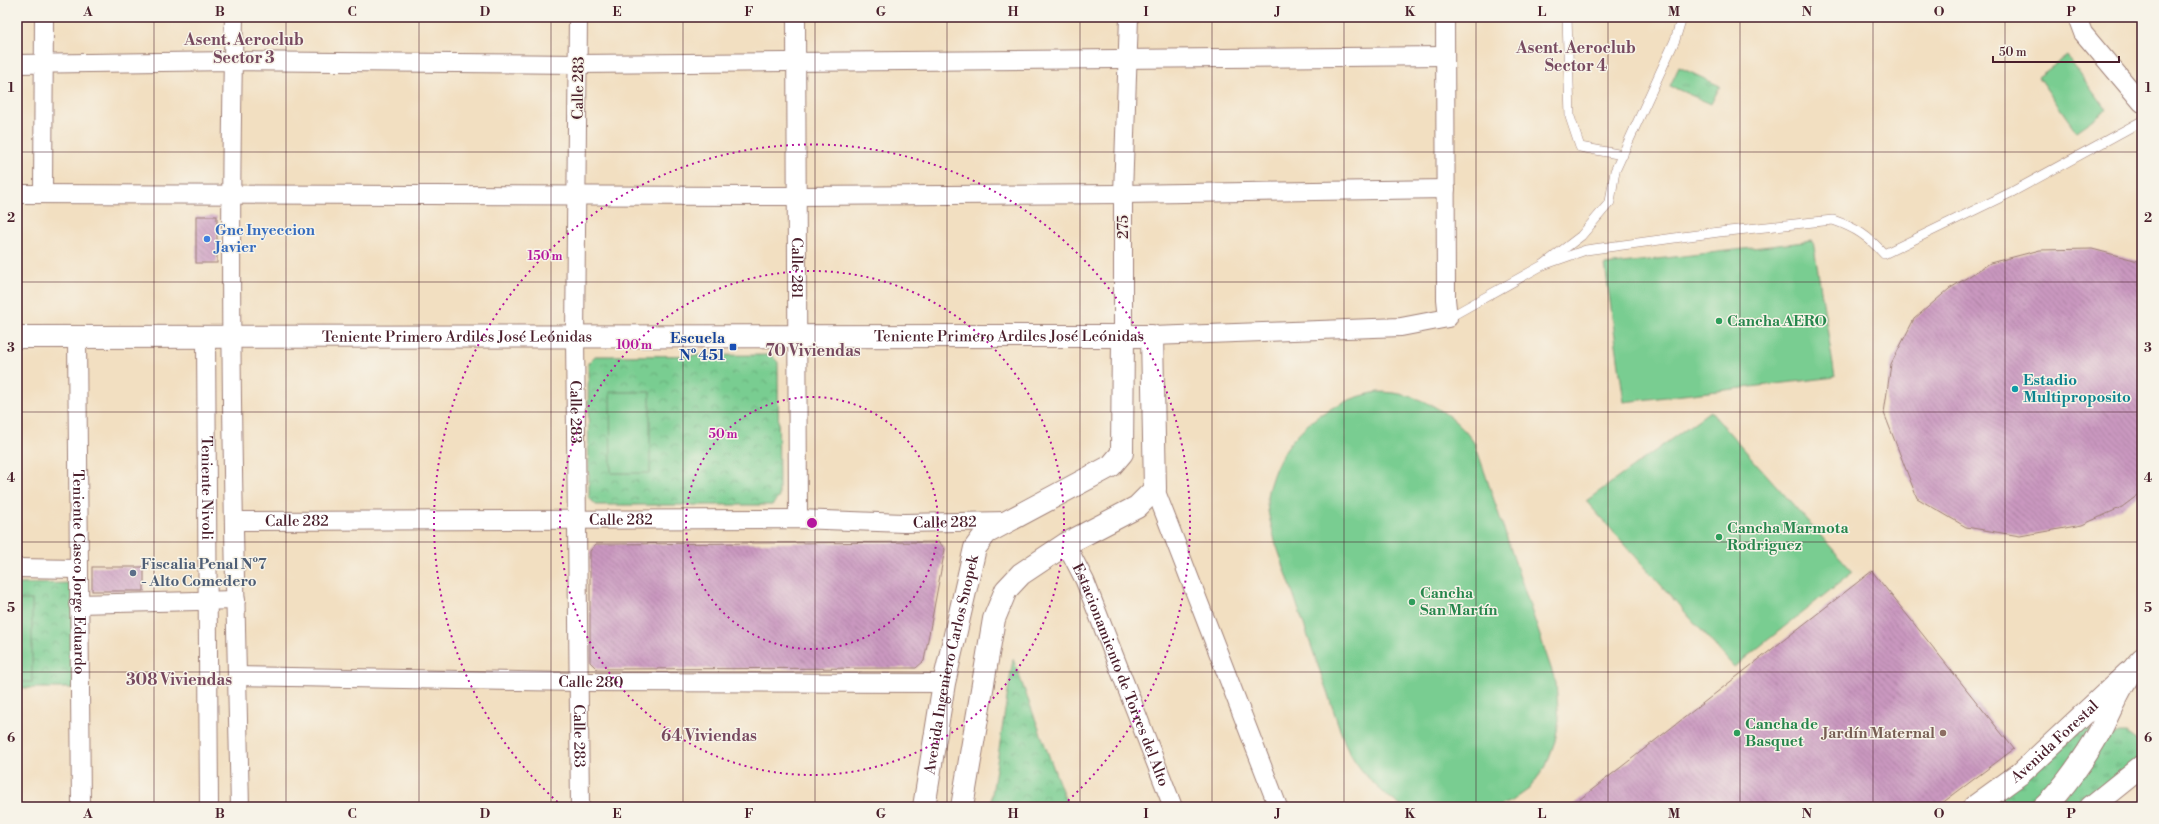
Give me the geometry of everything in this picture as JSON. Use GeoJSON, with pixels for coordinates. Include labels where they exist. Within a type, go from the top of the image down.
{"type":"FeatureCollection","features":[{"type":"Feature","properties":{"kind":"street"},"geometry":{"type":"LineString","coordinates":[[44,17],[44,193]]}},
{"type":"Feature","properties":{"kind":"street","name":"Teniente Nivoli"},"geometry":{"type":"LineString","coordinates":[[234,17],[230,196],[231,337],[240,807]]}},
{"type":"Feature","properties":{"kind":"street","name":"Calle 283"},"geometry":{"type":"LineString","coordinates":[[578,17],[575,338],[580,807]]}},
{"type":"Feature","properties":{"kind":"street","name":"Calle 281"},"geometry":{"type":"LineString","coordinates":[[796,17],[795,61],[799,336],[798,519]]}},
{"type":"Feature","properties":{"kind":"street","name":"275"},"geometry":{"type":"LineString","coordinates":[[1123,437],[1124,194],[1129,17]]}},
{"type":"Feature","properties":{"kind":"street"},"geometry":{"type":"LineString","coordinates":[[1445,17],[1446,299],[1448,318]]}},
{"type":"Feature","properties":{"kind":"street"},"geometry":{"type":"LineString","coordinates":[[2077,17],[2083,33],[2142,103]]}},
{"type":"Feature","properties":{"kind":"street"},"geometry":{"type":"LineString","coordinates":[[17,64],[233,61],[578,64],[1445,56]]}},
{"type":"Feature","properties":{"kind":"street"},"geometry":{"type":"LineString","coordinates":[[17,194],[44,193],[230,196],[797,196],[1124,194],[1446,189]]}},
{"type":"Feature","properties":{"kind":"street","name":"Teniente Primero Ardiles José Leónidas"},"geometry":{"type":"LineString","coordinates":[[17,337],[575,338],[799,336],[1152,336],[1401,327],[1448,318]]}},
{"type":"Feature","properties":{"kind":"street"},"geometry":{"type":"LineString","coordinates":[[1152,336],[1155,489],[1278,807]]}},
{"type":"Feature","properties":{"kind":"street","name":"Teniente Casco Jorge Eduardo"},"geometry":{"type":"LineString","coordinates":[[77,337],[78,604],[81,807]]}},
{"type":"Feature","properties":{"kind":"street","name":"Teniente Nivoli"},"geometry":{"type":"LineString","coordinates":[[206,337],[209,807]]}},
{"type":"Feature","properties":{"kind":"street","name":"Avenida Ingeniero Carlos Snopek"},"geometry":{"type":"LineString","coordinates":[[924,807],[944,683],[975,548],[986,533],[1111,466],[1122,453],[1123,437]]}},
{"type":"Feature","properties":{"kind":"street"},"geometry":{"type":"LineString","coordinates":[[962,807],[994,619],[1006,590],[1021,574],[1066,544],[1137,507],[1155,489]]}},
{"type":"Feature","properties":{"kind":"street","name":"Calle 282"},"geometry":{"type":"LineString","coordinates":[[234,521],[798,519],[904,523],[1008,521]]}},
{"type":"Feature","properties":{"kind":"street","name":"Estacionamiento de Torres del Alto"},"geometry":{"type":"LineString","coordinates":[[1066,544],[1085,581],[1173,807]]}},
{"type":"Feature","properties":{"kind":"street"},"geometry":{"type":"LineString","coordinates":[[17,568],[78,569]]}},
{"type":"Feature","properties":{"kind":"street"},"geometry":{"type":"LineString","coordinates":[[78,604],[236,600]]}},
{"type":"Feature","properties":{"kind":"street","name":"Avenida Forestal"},"geometry":{"type":"LineString","coordinates":[[1974,807],[2021,773],[2138,670]]}},
{"type":"Feature","properties":{"kind":"street","name":"Avenida Forestal"},"geometry":{"type":"LineString","coordinates":[[2044,807],[2053,799],[2094,741],[2138,670]]}},
{"type":"Feature","properties":{"kind":"street","name":"Calle 280"},"geometry":{"type":"LineString","coordinates":[[237,676],[579,682],[944,683]]}},
{"type":"Feature","properties":{"kind":"street"},"geometry":{"type":"LineString","coordinates":[[2091,807],[2142,766]]}},
{"type":"Feature","properties":{"kind":"lane"},"geometry":{"type":"LineString","coordinates":[[1567,17],[1570,117],[1580,147],[1623,155]]}},
{"type":"Feature","properties":{"kind":"lane"},"geometry":{"type":"LineString","coordinates":[[1448,318],[1543,265],[1580,236],[1610,202],[1615,171],[1675,40],[1682,17]]}},
{"type":"Feature","properties":{"kind":"lane"},"geometry":{"type":"LineString","coordinates":[[1543,265],[1586,250],[1712,233],[1833,220],[1847,225],[1868,236],[1884,254],[2012,192],[2142,121]]}},
{"type":"Feature","properties":{"kind":"green space"},"geometry":{"type":"Polygon","coordinates":[[[2067,56],[2106,110],[2076,131],[2038,77],[2067,56]]]}},
{"type":"Feature","properties":{"kind":"green space"},"geometry":{"type":"Polygon","coordinates":[[[1679,67],[1720,86],[1711,104],[1670,86],[1679,67]]]}},
{"type":"Feature","properties":{"kind":"green space","name":"Cancha AERO"},"geometry":{"type":"Polygon","coordinates":[[[1813,241],[1835,377],[1624,402],[1605,265],[1813,241]]]}},
{"type":"Feature","properties":{"kind":"green space"},"geometry":{"type":"Polygon","coordinates":[[[771,355],[778,362],[779,497],[772,505],[596,505],[589,498],[588,363],[595,356],[771,355]]]}},
{"type":"Feature","properties":{"kind":"green space"},"geometry":{"type":"Polygon","coordinates":[[[610,392],[650,392],[650,473],[611,473],[610,392]]]}},
{"type":"Feature","properties":{"kind":"green space","name":"Cancha San Martín"},"geometry":{"type":"Polygon","coordinates":[[[1378,392],[1407,396],[1433,406],[1456,422],[1475,444],[1556,683],[1559,721],[1555,741],[1546,766],[1529,789],[1512,801],[1496,807],[1402,807],[1368,778],[1355,761],[1344,741],[1275,541],[1268,510],[1267,496],[1273,475],[1280,459],[1290,444],[1314,419],[1329,410],[1344,402],[1378,392]]]}},
{"type":"Feature","properties":{"kind":"green space","name":"Cancha Marmota Rodriguez"},"geometry":{"type":"Polygon","coordinates":[[[1710,411],[1853,572],[1734,667],[1586,501],[1710,411]]]}},
{"type":"Feature","properties":{"kind":"green space"},"geometry":{"type":"Polygon","coordinates":[[[76,583],[76,688],[17,688],[17,584],[76,583]]]}},
{"type":"Feature","properties":{"kind":"green space"},"geometry":{"type":"Polygon","coordinates":[[[17,600],[32,600],[32,682],[17,682],[17,600]]]}},
{"type":"Feature","properties":{"kind":"green space"},"geometry":{"type":"Polygon","coordinates":[[[1013,659],[1068,807],[990,807],[1013,659]]]}},
{"type":"Feature","properties":{"kind":"green space"},"geometry":{"type":"Polygon","coordinates":[[[2088,724],[2091,726],[2091,730],[2048,789],[2032,807],[1990,807],[2088,724]]]}},
{"type":"Feature","properties":{"kind":"green space"},"geometry":{"type":"Polygon","coordinates":[[[2119,733],[2127,733],[2138,741],[2140,755],[2137,762],[2078,807],[2055,807],[2106,741],[2119,733]]]}},
{"type":"Feature","properties":{"kind":"building","name":"Gnc Inyeccion Javier"},"geometry":{"type":"Polygon","coordinates":[[[196,216],[217,216],[217,263],[196,263],[196,216]]]}},
{"type":"Feature","properties":{"kind":"building","name":"Estadio Multiproposito"},"geometry":{"type":"Polygon","coordinates":[[[2092,249],[2142,262],[2142,492],[2122,507],[2082,525],[2020,536],[1966,527],[1917,498],[1884,413],[1891,364],[1914,319],[1949,289],[1990,263],[2040,250],[2092,249]]]}},
{"type":"Feature","properties":{"kind":"building"},"geometry":{"type":"Polygon","coordinates":[[[939,542],[945,549],[924,661],[916,668],[597,669],[590,662],[590,551],[596,544],[939,542]]]}},
{"type":"Feature","properties":{"kind":"building"},"geometry":{"type":"Polygon","coordinates":[[[92,567],[144,567],[144,591],[92,591],[92,567]]]}},
{"type":"Feature","properties":{"kind":"building"},"geometry":{"type":"Polygon","coordinates":[[[1872,571],[2014,749],[1937,807],[1570,807],[1872,571]]]}},
{"type":"Feature","properties":{"kind":"place","name":"Gnc Inyeccion Javier"},"geometry":{"type":"Point","coordinates":[207,239]}},
{"type":"Feature","properties":{"kind":"place","name":"Cancha AERO"},"geometry":{"type":"Point","coordinates":[1719,321]}},
{"type":"Feature","properties":{"kind":"place","name":"Escuela Nº 451"},"geometry":{"type":"Point","coordinates":[733,347]}},
{"type":"Feature","properties":{"kind":"place","name":"Estadio Multiproposito"},"geometry":{"type":"Point","coordinates":[2015,389]}},
{"type":"Feature","properties":{"kind":"place","name":"Cancha Marmota Rodriguez"},"geometry":{"type":"Point","coordinates":[1719,537]}},
{"type":"Feature","properties":{"kind":"place","name":"Fiscalia Penal Nº7 - Alto Comedero"},"geometry":{"type":"Point","coordinates":[133,573]}},
{"type":"Feature","properties":{"kind":"place","name":"Cancha San Martín"},"geometry":{"type":"Point","coordinates":[1412,602]}},
{"type":"Feature","properties":{"kind":"place","name":"Cancha de Basquet"},"geometry":{"type":"Point","coordinates":[1737,733]}},
{"type":"Feature","properties":{"kind":"place","name":"Jardín Maternal"},"geometry":{"type":"Point","coordinates":[1943,733]}},
{"type":"Feature","properties":{"kind":"district","name":"Asent. Aeroclub Sector 3"},"geometry":{"type":"Point","coordinates":[244,48]}},
{"type":"Feature","properties":{"kind":"district","name":"Asent. Aeroclub Sector 4"},"geometry":{"type":"Point","coordinates":[1576,56]}},
{"type":"Feature","properties":{"kind":"district","name":"70 Viviendas"},"geometry":{"type":"Point","coordinates":[813,350]}},
{"type":"Feature","properties":{"kind":"district","name":"308 Viviendas"},"geometry":{"type":"Point","coordinates":[179,679]}},
{"type":"Feature","properties":{"kind":"district","name":"64 Viviendas"},"geometry":{"type":"Point","coordinates":[709,735]}}]}
